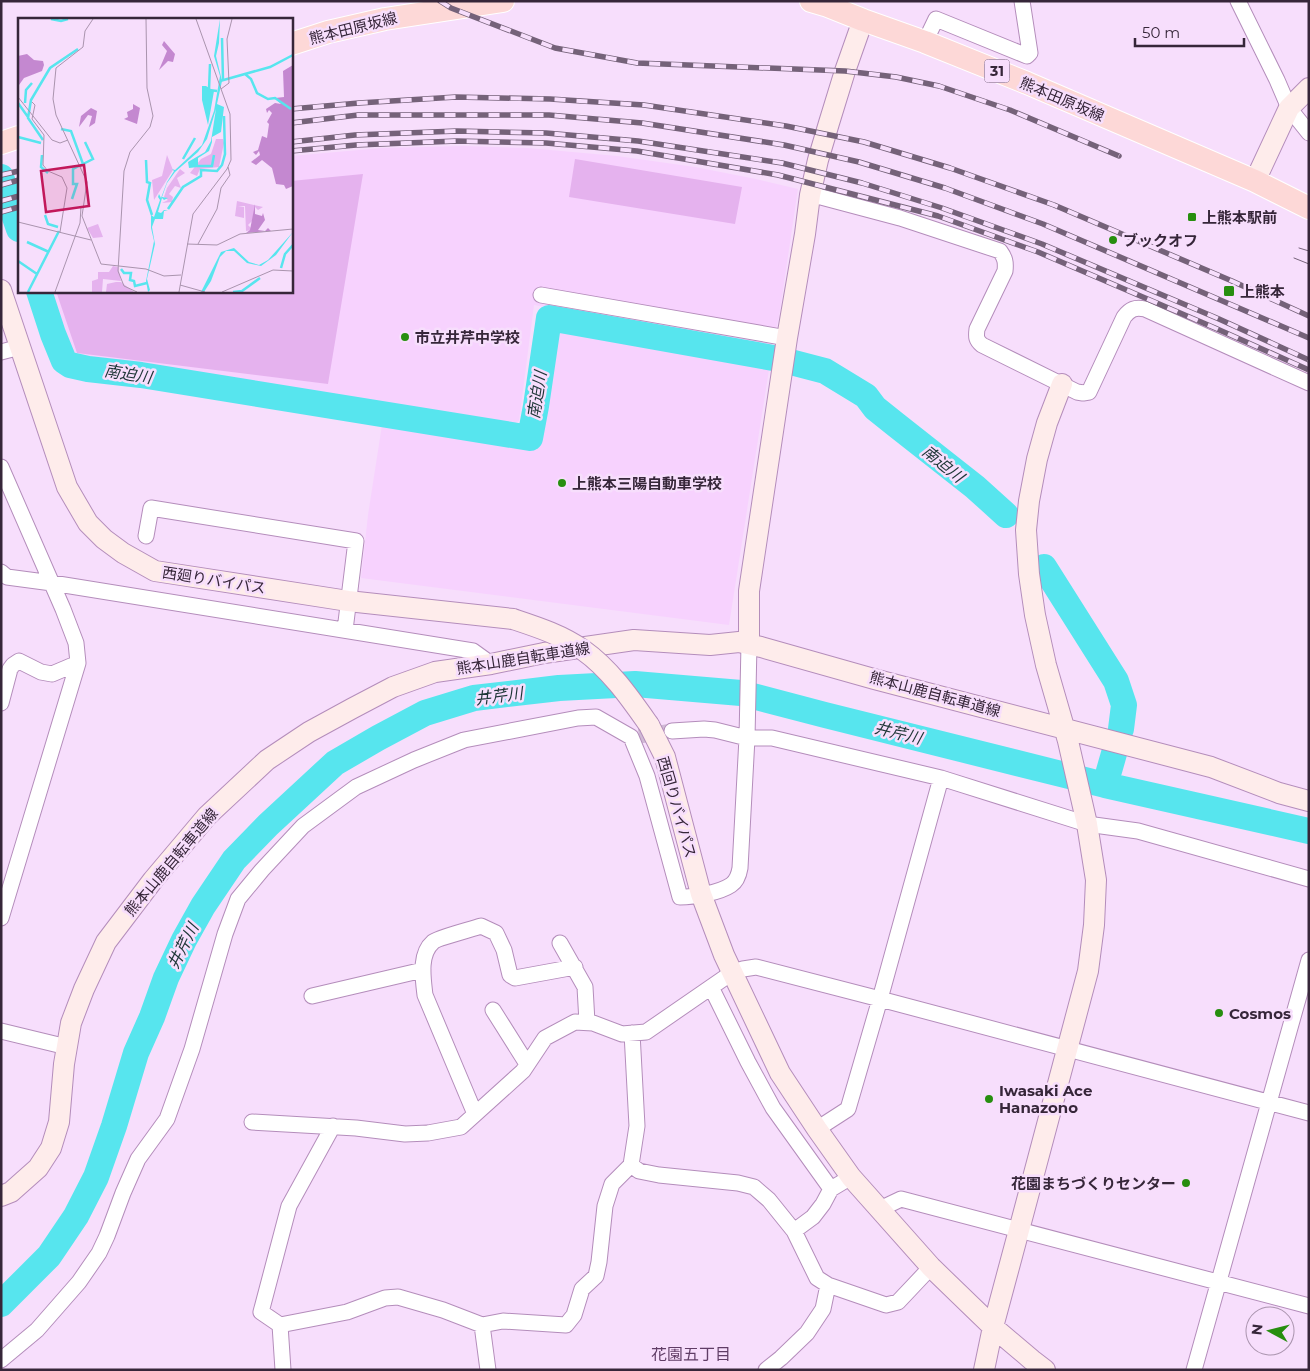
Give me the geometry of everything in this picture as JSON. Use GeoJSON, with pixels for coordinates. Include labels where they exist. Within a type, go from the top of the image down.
{"type":"FeatureCollection","features":[{"type":"Feature","properties":{"kind":"main road","name":"熊本田原坂線"},"geometry":{"type":"LineString","coordinates":[[811,1],[925,42],[1035,87],[1255,181],[1309,208]]}},
{"type":"Feature","properties":{"kind":"main road","name":"熊本田原坂線"},"geometry":{"type":"LineString","coordinates":[[292,44],[328,32],[385,19],[497,2]]}},
{"type":"Feature","properties":{"kind":"main road"},"geometry":{"type":"LineString","coordinates":[[1,143],[18,137]]}},
{"type":"Feature","properties":{"kind":"street"},"geometry":{"type":"LineString","coordinates":[[925,42],[936,19],[1027,56],[1030,53],[1022,1]]}},
{"type":"Feature","properties":{"kind":"street"},"geometry":{"type":"LineString","coordinates":[[1238,1],[1274,74],[1299,111],[1309,133]]}},
{"type":"Feature","properties":{"kind":"street"},"geometry":{"type":"LineString","coordinates":[[702,894],[732,884],[738,877],[740,868],[747,735],[749,591],[810,196],[828,123],[863,20]]}},
{"type":"Feature","properties":{"kind":"street"},"geometry":{"type":"LineString","coordinates":[[1255,181],[1299,111],[1309,88]]}},
{"type":"Feature","properties":{"kind":"street"},"geometry":{"type":"LineString","coordinates":[[810,196],[821,197],[900,218],[1000,252],[1006,264],[977,329],[976,336],[978,341],[982,345],[1077,392],[1083,394],[1089,392],[1124,317],[1130,310],[1137,308],[1145,309],[1309,383]]}},
{"type":"Feature","properties":{"kind":"street","name":"西廻りバイパス"},"geometry":{"type":"LineString","coordinates":[[1,290],[11,350],[67,487],[88,523],[104,539],[123,553],[154,571],[348,601],[513,619]]}},
{"type":"Feature","properties":{"kind":"street"},"geometry":{"type":"LineString","coordinates":[[541,295],[786,342]]}},
{"type":"Feature","properties":{"kind":"street"},"geometry":{"type":"LineString","coordinates":[[984,1370],[1066,1049],[1088,971],[1094,926],[1096,880],[1086,820],[1035,616],[1029,574],[1026,530],[1037,459],[1046,423],[1062,384]]}},
{"type":"Feature","properties":{"kind":"street"},"geometry":{"type":"LineString","coordinates":[[1,467],[76,643],[78,663],[1,918]]}},
{"type":"Feature","properties":{"kind":"street"},"geometry":{"type":"LineString","coordinates":[[146,536],[151,508],[356,541],[344,630]]}},
{"type":"Feature","properties":{"kind":"street"},"geometry":{"type":"LineString","coordinates":[[1,572],[7,577],[473,651],[491,664]]}},
{"type":"Feature","properties":{"kind":"street","name":"西回りバイパス"},"geometry":{"type":"LineString","coordinates":[[513,619],[553,633],[583,650],[603,667],[626,693],[640,733],[665,758],[702,894],[724,955],[780,1073],[851,1177],[880,1210],[931,1267],[994,1327],[1045,1370]]}},
{"type":"Feature","properties":{"kind":"street","name":"熊本山鹿自転車道線"},"geometry":{"type":"LineString","coordinates":[[1,1196],[11,1192],[38,1168],[51,1148],[59,1122],[67,1047],[72,1023],[81,997],[106,942],[153,880],[207,816],[267,760],[309,732],[393,687],[435,672],[634,640],[710,645],[739,642],[749,651],[874,679],[1066,734],[1211,767],[1279,793],[1309,801]]}},
{"type":"Feature","properties":{"kind":"street"},"geometry":{"type":"LineString","coordinates":[[1,703],[13,664],[19,661],[42,672],[52,674],[78,663]]}},
{"type":"Feature","properties":{"kind":"street"},"geometry":{"type":"LineString","coordinates":[[1,1360],[37,1330],[79,1282],[99,1252],[138,1159],[167,1119],[192,1049],[225,934],[238,899],[303,826],[356,787],[414,760],[464,740],[596,716],[640,733]]}},
{"type":"Feature","properties":{"kind":"street"},"geometry":{"type":"LineString","coordinates":[[672,730],[704,729],[772,738],[941,778],[1086,820],[1138,831],[1309,879]]}},
{"type":"Feature","properties":{"kind":"street"},"geometry":{"type":"LineString","coordinates":[[817,1129],[848,1109],[941,778]]}},
{"type":"Feature","properties":{"kind":"street"},"geometry":{"type":"LineString","coordinates":[[475,1114],[425,995],[423,970],[426,952],[433,941],[481,926],[496,933],[504,950],[510,976],[516,978],[575,967]]}},
{"type":"Feature","properties":{"kind":"street"},"geometry":{"type":"LineString","coordinates":[[560,943],[585,987],[587,1022]]}},
{"type":"Feature","properties":{"kind":"street"},"geometry":{"type":"LineString","coordinates":[[1194,1370],[1309,960]]}},
{"type":"Feature","properties":{"kind":"street"},"geometry":{"type":"LineString","coordinates":[[252,1122],[333,1126],[405,1134],[428,1133],[460,1127],[523,1071],[545,1038],[575,1022],[593,1023],[622,1034],[646,1032],[733,972],[756,968],[1309,1113]]}},
{"type":"Feature","properties":{"kind":"street"},"geometry":{"type":"LineString","coordinates":[[312,996],[423,970]]}},
{"type":"Feature","properties":{"kind":"street"},"geometry":{"type":"LineString","coordinates":[[711,987],[773,1108],[831,1189]]}},
{"type":"Feature","properties":{"kind":"street"},"geometry":{"type":"LineString","coordinates":[[493,1010],[527,1064]]}},
{"type":"Feature","properties":{"kind":"street"},"geometry":{"type":"LineString","coordinates":[[1,1031],[67,1047]]}},
{"type":"Feature","properties":{"kind":"street"},"geometry":{"type":"LineString","coordinates":[[333,1126],[289,1206],[260,1312],[280,1325],[347,1312],[384,1298],[398,1297],[443,1310],[482,1325],[503,1321],[566,1325],[574,1315],[582,1289],[596,1276],[605,1206],[612,1184],[631,1165],[637,1126],[632,1033]]}},
{"type":"Feature","properties":{"kind":"street"},"geometry":{"type":"LineString","coordinates":[[631,1165],[639,1171],[659,1175],[738,1183],[754,1187],[769,1200],[794,1231],[817,1278],[828,1284],[886,1305],[898,1302],[931,1267]]}},
{"type":"Feature","properties":{"kind":"street"},"geometry":{"type":"LineString","coordinates":[[794,1231],[813,1217],[831,1189],[851,1177]]}},
{"type":"Feature","properties":{"kind":"street"},"geometry":{"type":"LineString","coordinates":[[880,1210],[900,1199],[1309,1306]]}},
{"type":"Feature","properties":{"kind":"street"},"geometry":{"type":"LineString","coordinates":[[766,1370],[808,1333],[823,1309],[828,1284]]}},
{"type":"Feature","properties":{"kind":"street"},"geometry":{"type":"LineString","coordinates":[[280,1325],[283,1370]]}},
{"type":"Feature","properties":{"kind":"street"},"geometry":{"type":"LineString","coordinates":[[482,1325],[488,1370]]}},
{"type":"Feature","properties":{"kind":"shaded area"},"geometry":{"type":"Polygon","coordinates":[[[464,146],[528,148],[617,156],[695,167],[798,189],[779,317],[772,345],[534,305],[519,421],[511,425],[65,354],[47,292],[292,292],[292,156],[382,148],[464,146]]]}},
{"type":"Feature","properties":{"kind":"shaded area"},"geometry":{"type":"Polygon","coordinates":[[[575,159],[742,187],[735,224],[569,197],[575,159]]]}},
{"type":"Feature","properties":{"kind":"shaded area"},"geometry":{"type":"Polygon","coordinates":[[[363,174],[328,384],[77,353],[56,292],[292,292],[292,181],[363,174]]]}},
{"type":"Feature","properties":{"kind":"shaded area","name":"上熊本三陽自動車学校"},"geometry":{"type":"Polygon","coordinates":[[[559,328],[770,363],[729,625],[361,578],[368,515],[382,425],[537,450],[559,328]]]}},
{"type":"Feature","properties":{"kind":"waterway","name":"南迫川"},"geometry":{"type":"LineString","coordinates":[[1,177],[18,226]]}},
{"type":"Feature","properties":{"kind":"waterway","name":"南迫川"},"geometry":{"type":"LineString","coordinates":[[39,292],[64,361],[70,365],[530,438],[549,318],[779,359],[825,371],[866,396],[875,408],[975,487],[1006,515]]}},
{"type":"Feature","properties":{"kind":"waterway","name":"南迫川"},"geometry":{"type":"LineString","coordinates":[[1044,567],[1116,681],[1124,705],[1121,729]]}},
{"type":"Feature","properties":{"kind":"waterway","name":"井芹川"},"geometry":{"type":"LineString","coordinates":[[1,1304],[49,1256],[76,1216],[96,1177],[136,1053],[166,978],[203,906],[234,860],[268,825],[335,763],[425,713],[474,698],[559,688],[635,684],[741,693],[1105,785],[1309,831]]}},
{"type":"Feature","properties":{"kind":"waterway","name":"南迫川"},"geometry":{"type":"LineString","coordinates":[[1105,785],[1115,750]]}},
{"type":"Feature","properties":{"kind":"tunnel"},"geometry":{"type":"LineString","coordinates":[[639,736],[672,731]]}},
{"type":"Feature","properties":{"kind":"tram line"},"geometry":{"type":"LineString","coordinates":[[1299,248],[1309,251]]}},
{"type":"Feature","properties":{"kind":"tram line"},"geometry":{"type":"LineString","coordinates":[[1294,258],[1309,264]]}},
{"type":"Feature","properties":{"kind":"railway"},"geometry":{"type":"LineString","coordinates":[[440,1],[451,8],[555,48],[637,63],[845,71],[896,77],[939,86],[1010,110],[1119,156]]}},
{"type":"Feature","properties":{"kind":"railway"},"geometry":{"type":"LineString","coordinates":[[292,109],[456,97],[550,99],[644,105],[786,126],[864,142],[950,168],[1054,205],[1309,316]]}},
{"type":"Feature","properties":{"kind":"railway"},"geometry":{"type":"LineString","coordinates":[[292,123],[358,115],[549,115],[642,123],[784,145],[859,162],[945,188],[1043,224],[1309,338]]}},
{"type":"Feature","properties":{"kind":"railway"},"geometry":{"type":"LineString","coordinates":[[292,142],[355,135],[457,131],[546,133],[638,141],[782,163],[862,183],[942,208],[1042,244],[1219,319],[1309,360]]}},
{"type":"Feature","properties":{"kind":"railway"},"geometry":{"type":"LineString","coordinates":[[292,151],[356,145],[457,141],[546,143],[637,151],[778,175],[938,216],[1038,252],[1309,370]]}},
{"type":"Feature","properties":{"kind":"railway"},"geometry":{"type":"LineString","coordinates":[[1,175],[18,171]]}},
{"type":"Feature","properties":{"kind":"railway"},"geometry":{"type":"LineString","coordinates":[[1,185],[18,180]]}},
{"type":"Feature","properties":{"kind":"railway"},"geometry":{"type":"LineString","coordinates":[[1,201],[18,196]]}},
{"type":"Feature","properties":{"kind":"railway"},"geometry":{"type":"LineString","coordinates":[[1,212],[18,207]]}},
{"type":"Feature","properties":{"kind":"place","name":"上熊本駅前"},"geometry":{"type":"Point","coordinates":[1192,217]}},
{"type":"Feature","properties":{"kind":"place","name":"ブックオフ"},"geometry":{"type":"Point","coordinates":[1113,240]}},
{"type":"Feature","properties":{"kind":"place","name":"上熊本"},"geometry":{"type":"Point","coordinates":[1229,291]}},
{"type":"Feature","properties":{"kind":"place","name":"市立井芹中学校"},"geometry":{"type":"Point","coordinates":[405,337]}},
{"type":"Feature","properties":{"kind":"place","name":"上熊本三陽自動車学校"},"geometry":{"type":"Point","coordinates":[562,483]}},
{"type":"Feature","properties":{"kind":"place","name":"Cosmos"},"geometry":{"type":"Point","coordinates":[1219,1013]}},
{"type":"Feature","properties":{"kind":"place","name":"Iwasaki Ace Hanazono"},"geometry":{"type":"Point","coordinates":[989,1099]}},
{"type":"Feature","properties":{"kind":"place","name":"花園まちづくりセンター"},"geometry":{"type":"Point","coordinates":[1186,1183]}},
{"type":"Feature","properties":{"kind":"district","name":"花園五丁目"},"geometry":{"type":"Point","coordinates":[691,1354]}}]}
